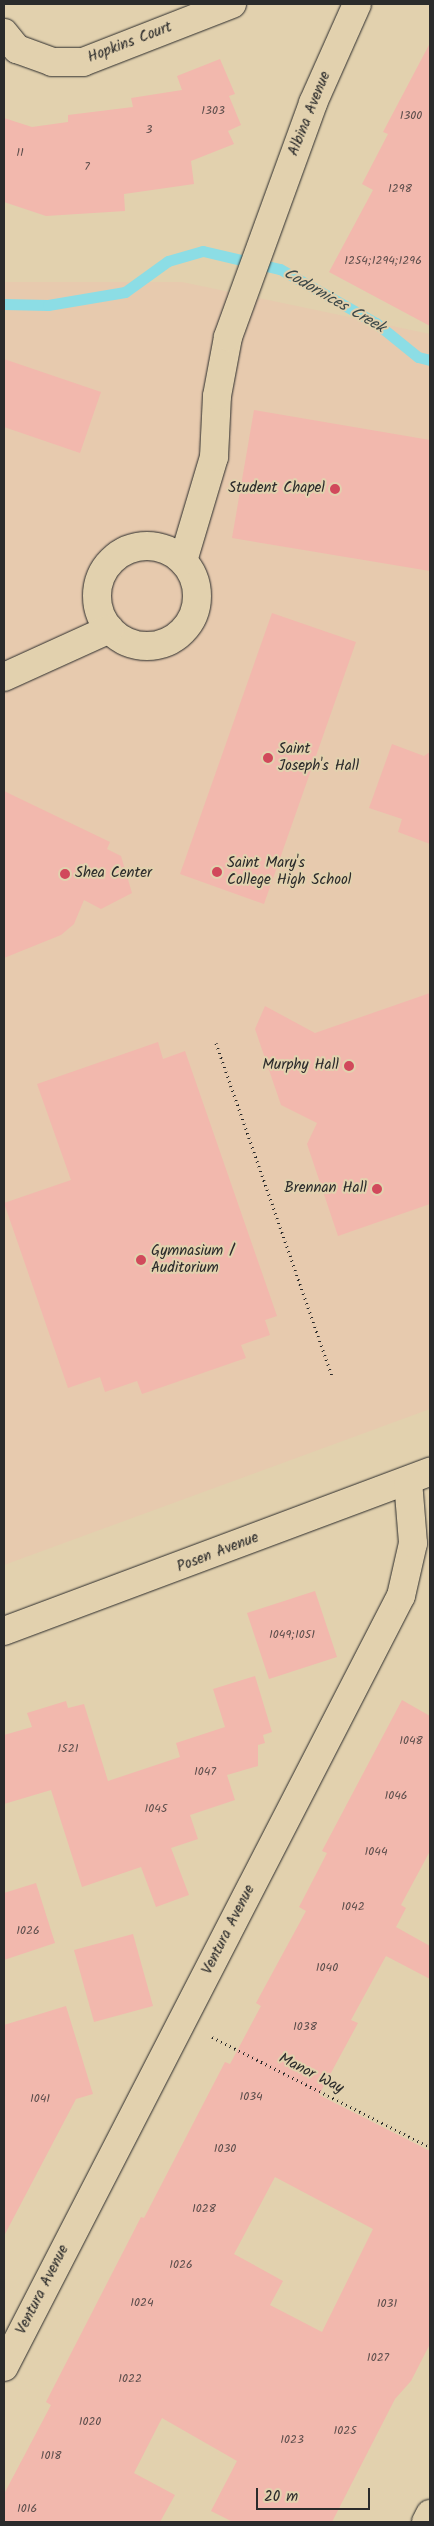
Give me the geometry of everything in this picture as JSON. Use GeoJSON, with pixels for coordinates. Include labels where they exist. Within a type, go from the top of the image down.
{"type":"FeatureCollection","features":[{"type":"Feature","properties":{"kind":"street","name":"Hopkins Court"},"geometry":{"type":"LineString","coordinates":[[4,34],[17,49],[52,62],[82,62],[232,4]]}},
{"type":"Feature","properties":{"kind":"street","name":"Albina Avenue"},"geometry":{"type":"LineString","coordinates":[[183,561],[214,457],[217,396],[228,337],[266,226],[312,103],[357,4]]}},
{"type":"Feature","properties":{"kind":"street"},"geometry":{"type":"LineString","coordinates":[[153,546],[183,561],[192,574],[197,605],[181,632],[168,641],[137,645],[110,629],[97,598],[107,566],[119,554],[153,546]]}},
{"type":"Feature","properties":{"kind":"street"},"geometry":{"type":"LineString","coordinates":[[4,677],[110,629]]}},
{"type":"Feature","properties":{"kind":"street","name":"Posen Avenue"},"geometry":{"type":"LineString","coordinates":[[4,1631],[419,1477]]}},
{"type":"Feature","properties":{"kind":"street","name":"Ventura Avenue"},"geometry":{"type":"LineString","coordinates":[[4,2367],[401,1596],[413,1543],[419,1477]]}},
{"type":"Feature","properties":{"kind":"street"},"geometry":{"type":"LineString","coordinates":[[426,2522],[430,2514]]}},
{"type":"Feature","properties":{"kind":"path"},"geometry":{"type":"LineString","coordinates":[[216,1043],[332,1376]]}},
{"type":"Feature","properties":{"kind":"path","name":"Manor Way"},"geometry":{"type":"LineString","coordinates":[[182,2021],[430,2147]]}},
{"type":"Feature","properties":{"kind":"shaded area","name":"Saint Mary's College High School"},"geometry":{"type":"Polygon","coordinates":[[[4,282],[182,282],[430,334],[430,1409],[4,1565],[4,282]]]}},
{"type":"Feature","properties":{"kind":"building"},"geometry":{"type":"Polygon","coordinates":[[[430,43],[430,326],[329,272],[373,190],[362,184],[388,134],[383,132],[430,43]]]}},
{"type":"Feature","properties":{"kind":"building"},"geometry":{"type":"Polygon","coordinates":[[[220,59],[235,94],[229,96],[241,125],[228,131],[234,144],[191,161],[194,184],[124,194],[125,211],[46,216],[4,202],[4,118],[32,127],[68,122],[68,115],[133,107],[131,98],[182,90],[177,76],[220,59]]]}},
{"type":"Feature","properties":{"kind":"building"},"geometry":{"type":"Polygon","coordinates":[[[4,359],[101,392],[80,453],[4,427],[4,359]]]}},
{"type":"Feature","properties":{"kind":"building","name":"Student Chapel"},"geometry":{"type":"Polygon","coordinates":[[[254,410],[430,440],[430,571],[232,538],[254,410]]]}},
{"type":"Feature","properties":{"kind":"building","name":"Saint Joseph's Hall"},"geometry":{"type":"Polygon","coordinates":[[[272,613],[356,642],[264,904],[180,874],[272,613]]]}},
{"type":"Feature","properties":{"kind":"building"},"geometry":{"type":"Polygon","coordinates":[[[392,744],[424,756],[430,752],[430,844],[398,832],[402,819],[369,808],[392,744]]]}},
{"type":"Feature","properties":{"kind":"building","name":"Shea Center"},"geometry":{"type":"Polygon","coordinates":[[[4,791],[110,842],[107,849],[121,856],[132,893],[101,909],[84,900],[74,924],[61,935],[4,958],[4,791]]]}},
{"type":"Feature","properties":{"kind":"building"},"geometry":{"type":"Polygon","coordinates":[[[430,993],[430,1204],[338,1236],[307,1144],[317,1123],[281,1105],[255,1029],[265,1006],[315,1033],[430,993]]]}},
{"type":"Feature","properties":{"kind":"building","name":"Gymnasium / Auditorium"},"geometry":{"type":"Polygon","coordinates":[[[158,1042],[163,1059],[185,1051],[277,1316],[265,1320],[270,1335],[241,1345],[246,1358],[142,1394],[137,1381],[105,1392],[100,1377],[68,1388],[4,1203],[71,1180],[37,1084],[158,1042]]]}},
{"type":"Feature","properties":{"kind":"building"},"geometry":{"type":"Polygon","coordinates":[[[315,1591],[337,1657],[269,1679],[247,1613],[315,1591]]]}},
{"type":"Feature","properties":{"kind":"building"},"geometry":{"type":"Polygon","coordinates":[[[255,1676],[272,1732],[263,1735],[265,1743],[258,1745],[258,1766],[227,1775],[235,1800],[190,1815],[198,1839],[171,1848],[189,1895],[156,1907],[141,1867],[82,1887],[51,1790],[4,1804],[4,1735],[32,1727],[27,1713],[66,1701],[68,1708],[84,1704],[108,1781],[180,1757],[176,1743],[225,1727],[213,1689],[255,1676]]]}},
{"type":"Feature","properties":{"kind":"building"},"geometry":{"type":"Polygon","coordinates":[[[402,1700],[430,1716],[430,1851],[401,1905],[406,1908],[396,1927],[430,1946],[430,1979],[386,1956],[351,2020],[358,2023],[319,2095],[430,2151],[430,2344],[411,2381],[395,2399],[332,2522],[233,2522],[211,2511],[237,2461],[162,2418],[134,2473],[175,2495],[160,2522],[4,2522],[4,2494],[51,2405],[46,2402],[141,2217],[144,2218],[225,2062],[230,2064],[261,2006],[256,2003],[306,1911],[299,1907],[327,1853],[322,1851],[402,1700]],[[275,2177],[234,2254],[283,2281],[270,2305],[322,2332],[373,2229],[275,2177]]]}},
{"type":"Feature","properties":{"kind":"building"},"geometry":{"type":"Polygon","coordinates":[[[36,1883],[55,1943],[4,1960],[4,1893],[36,1883]]]}},
{"type":"Feature","properties":{"kind":"building"},"geometry":{"type":"Polygon","coordinates":[[[133,1934],[153,2006],[94,2022],[74,1950],[133,1934]]]}},
{"type":"Feature","properties":{"kind":"building"},"geometry":{"type":"Polygon","coordinates":[[[66,2006],[93,2094],[76,2099],[4,2236],[4,2025],[66,2006]]]}},
{"type":"Feature","properties":{"kind":"waterway","name":"Codornices Creek"},"geometry":{"type":"LineString","coordinates":[[4,304],[48,305],[125,292],[168,261],[203,251],[280,269],[376,323],[418,357],[430,360]]}},
{"type":"Feature","properties":{"kind":"place","name":"Student Chapel"},"geometry":{"type":"Point","coordinates":[335,489]}},
{"type":"Feature","properties":{"kind":"place","name":"Saint Joseph's Hall"},"geometry":{"type":"Point","coordinates":[268,758]}},
{"type":"Feature","properties":{"kind":"place","name":"Saint Mary's College High School"},"geometry":{"type":"Point","coordinates":[217,872]}},
{"type":"Feature","properties":{"kind":"place","name":"Shea Center"},"geometry":{"type":"Point","coordinates":[65,874]}},
{"type":"Feature","properties":{"kind":"place","name":"Murphy Hall"},"geometry":{"type":"Point","coordinates":[349,1066]}},
{"type":"Feature","properties":{"kind":"place","name":"Brennan Hall"},"geometry":{"type":"Point","coordinates":[377,1189]}},
{"type":"Feature","properties":{"kind":"place","name":"Gymnasium / Auditorium"},"geometry":{"type":"Point","coordinates":[141,1260]}}]}
